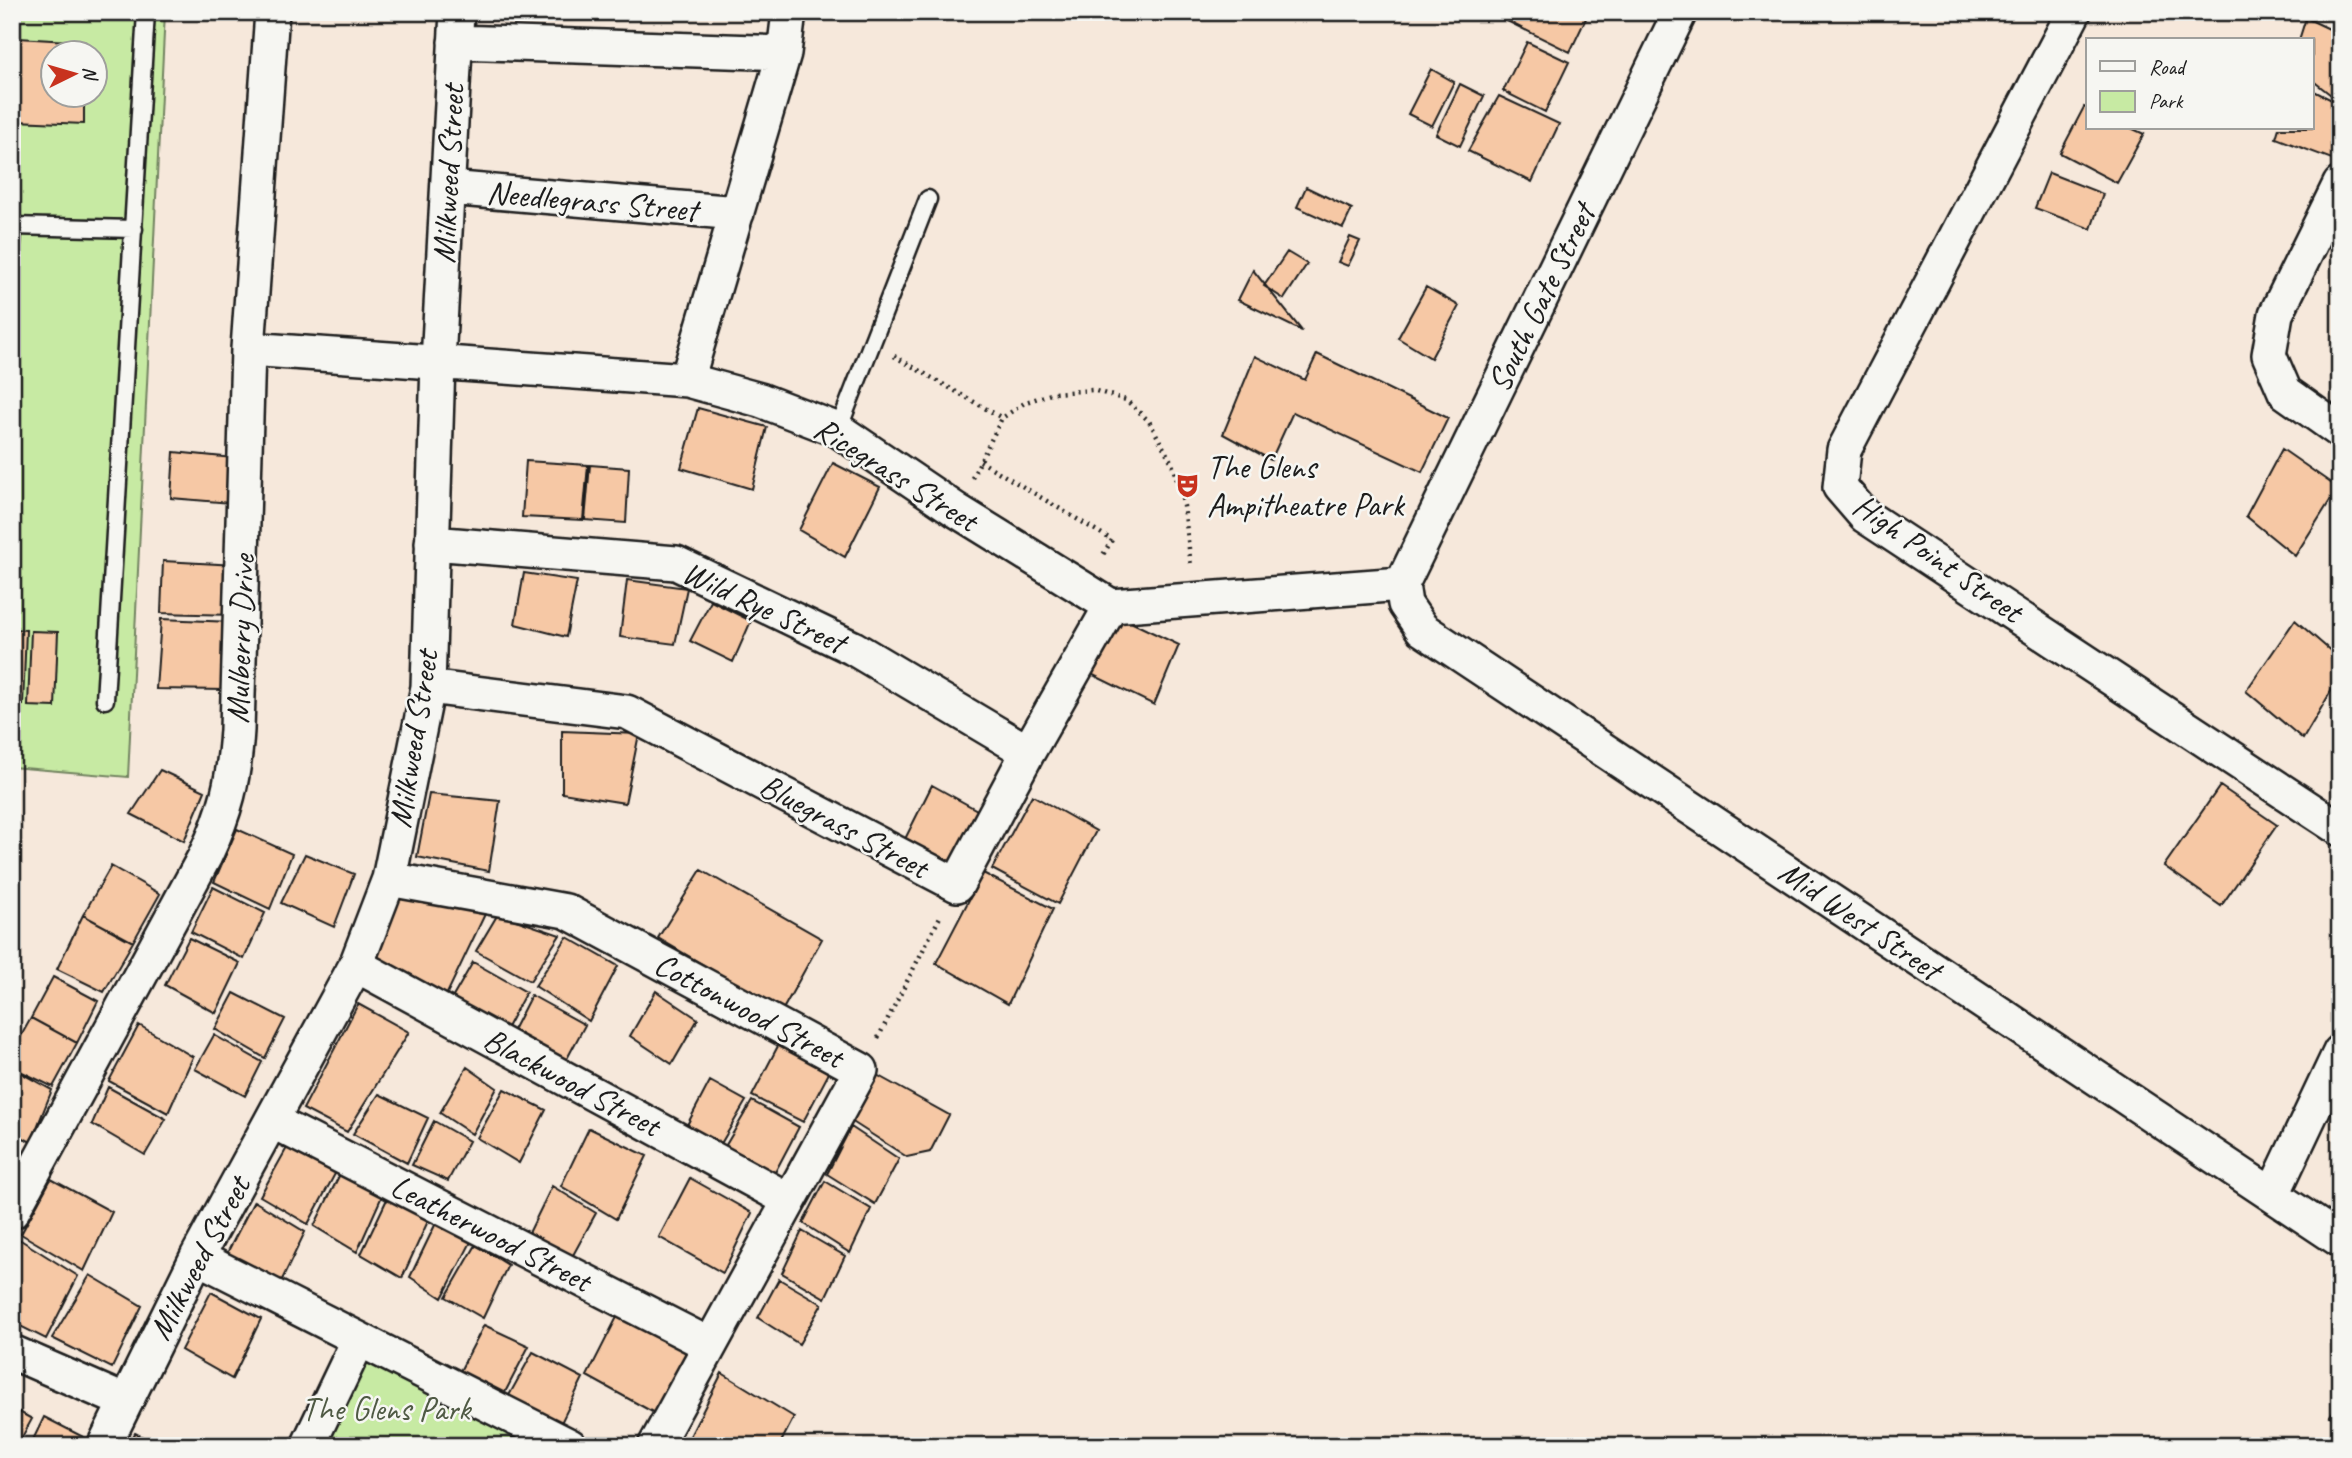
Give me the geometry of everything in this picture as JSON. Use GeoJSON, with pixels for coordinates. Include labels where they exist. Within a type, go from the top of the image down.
{"type":"FeatureCollection","features":[{"type":"Feature","properties":{"kind":"street","name":"Mulberry Drive"},"geometry":{"type":"LineString","coordinates":[[12,1212],[205,856],[229,799],[237,730],[248,349],[272,12]]}},
{"type":"Feature","properties":{"kind":"street"},"geometry":{"type":"LineString","coordinates":[[687,380],[784,53],[789,12]]}},
{"type":"Feature","properties":{"kind":"street","name":"South Gate Street"},"geometry":{"type":"LineString","coordinates":[[1402,584],[1679,12]]}},
{"type":"Feature","properties":{"kind":"street","name":"High Point Street"},"geometry":{"type":"LineString","coordinates":[[2074,12],[1844,450],[1840,488],[1865,516],[2340,829]]}},
{"type":"Feature","properties":{"kind":"street"},"geometry":{"type":"LineString","coordinates":[[456,27],[784,53]]}},
{"type":"Feature","properties":{"kind":"street","name":"Milkweed Street"},"geometry":{"type":"LineString","coordinates":[[103,1446],[197,1257],[356,965],[389,879],[428,687],[438,362],[456,27]]}},
{"type":"Feature","properties":{"kind":"street"},"geometry":{"type":"LineString","coordinates":[[2340,184],[2276,314],[2269,355],[2285,392],[2340,431]]}},
{"type":"Feature","properties":{"kind":"street","name":"Needlegrass Street"},"geometry":{"type":"LineString","coordinates":[[448,188],[737,214]]}},
{"type":"Feature","properties":{"kind":"street","name":"Ricegrass Street"},"geometry":{"type":"LineString","coordinates":[[248,349],[687,380],[760,400],[838,430],[956,510],[1098,598]]}},
{"type":"Feature","properties":{"kind":"street","name":"Wild Rye Street"},"geometry":{"type":"LineString","coordinates":[[432,543],[677,563],[853,648],[1028,752]]}},
{"type":"Feature","properties":{"kind":"street"},"geometry":{"type":"LineString","coordinates":[[1098,598],[1195,600],[1402,584]]}},
{"type":"Feature","properties":{"kind":"street","name":"Mid West Street"},"geometry":{"type":"LineString","coordinates":[[1402,584],[1405,604],[1422,629],[2340,1241]]}},
{"type":"Feature","properties":{"kind":"street","name":"Bluegrass Street"},"geometry":{"type":"LineString","coordinates":[[428,687],[627,712],[957,885],[1028,752],[1098,598]]}},
{"type":"Feature","properties":{"kind":"street","name":"Cottonwood Street"},"geometry":{"type":"LineString","coordinates":[[389,879],[566,911],[861,1070],[655,1446]]}},
{"type":"Feature","properties":{"kind":"street","name":"Blackwood Street"},"geometry":{"type":"LineString","coordinates":[[356,965],[789,1200]]}},
{"type":"Feature","properties":{"kind":"street"},"geometry":{"type":"LineString","coordinates":[[2273,1195],[2340,1052]]}},
{"type":"Feature","properties":{"kind":"street","name":"Leatherwood Street"},"geometry":{"type":"LineString","coordinates":[[272,1121],[710,1345]]}},
{"type":"Feature","properties":{"kind":"street"},"geometry":{"type":"LineString","coordinates":[[197,1257],[570,1446]]}},
{"type":"Feature","properties":{"kind":"street"},"geometry":{"type":"LineString","coordinates":[[308,1446],[359,1339]]}},
{"type":"Feature","properties":{"kind":"street"},"geometry":{"type":"LineString","coordinates":[[12,1352],[124,1401]]}},
{"type":"Feature","properties":{"kind":"lane"},"geometry":{"type":"LineString","coordinates":[[105,700],[146,12]]}},
{"type":"Feature","properties":{"kind":"lane"},"geometry":{"type":"LineString","coordinates":[[838,430],[928,199]]}},
{"type":"Feature","properties":{"kind":"lane"},"geometry":{"type":"LineString","coordinates":[[12,226],[134,229]]}},
{"type":"Feature","properties":{"kind":"path"},"geometry":{"type":"LineString","coordinates":[[872,344],[1002,418]]}},
{"type":"Feature","properties":{"kind":"path"},"geometry":{"type":"LineString","coordinates":[[956,510],[1002,418],[1026,402],[1054,393],[1093,390],[1126,400],[1149,421],[1172,463],[1184,506],[1195,600]]}},
{"type":"Feature","properties":{"kind":"path"},"geometry":{"type":"LineString","coordinates":[[980,461],[1112,540],[1098,598]]}},
{"type":"Feature","properties":{"kind":"path"},"geometry":{"type":"LineString","coordinates":[[861,1070],[957,885]]}},
{"type":"Feature","properties":{"kind":"path"},"geometry":{"type":"LineString","coordinates":[[406,1446],[425,1440],[447,1442],[454,1446]]}},
{"type":"Feature","properties":{"kind":"green space"},"geometry":{"type":"Polygon","coordinates":[[[12,12],[165,12],[128,777],[12,767],[12,12]]]}},
{"type":"Feature","properties":{"kind":"green space","name":"The Glens Park"},"geometry":{"type":"Polygon","coordinates":[[[368,1358],[544,1446],[325,1446],[368,1358]]]}},
{"type":"Feature","properties":{"kind":"building"},"geometry":{"type":"Polygon","coordinates":[[[1507,12],[1589,12],[1570,52],[1503,19],[1507,12]]]}},
{"type":"Feature","properties":{"kind":"building"},"geometry":{"type":"Polygon","coordinates":[[[2306,18],[2340,34],[2340,102],[2314,82],[2314,38],[2300,38],[2306,18]]]}},
{"type":"Feature","properties":{"kind":"building"},"geometry":{"type":"Polygon","coordinates":[[[18,38],[38,39],[38,108],[84,108],[84,124],[16,121],[18,38]]]}},
{"type":"Feature","properties":{"kind":"building"},"geometry":{"type":"Polygon","coordinates":[[[1527,42],[1569,62],[1545,112],[1503,91],[1527,42]]]}},
{"type":"Feature","properties":{"kind":"building"},"geometry":{"type":"Polygon","coordinates":[[[1431,69],[1454,82],[1432,126],[1408,114],[1431,69]]]}},
{"type":"Feature","properties":{"kind":"building"},"geometry":{"type":"Polygon","coordinates":[[[1460,84],[1484,96],[1460,146],[1436,134],[1460,84]]]}},
{"type":"Feature","properties":{"kind":"building"},"geometry":{"type":"Polygon","coordinates":[[[2314,91],[2340,104],[2340,146],[2337,161],[2276,138],[2278,130],[2314,130],[2314,91]]]}},
{"type":"Feature","properties":{"kind":"building"},"geometry":{"type":"Polygon","coordinates":[[[1499,96],[1559,124],[1532,182],[1468,151],[1499,96]]]}},
{"type":"Feature","properties":{"kind":"building"},"geometry":{"type":"Polygon","coordinates":[[[2084,107],[2086,130],[2135,130],[2144,134],[2117,183],[2060,153],[2084,107]]]}},
{"type":"Feature","properties":{"kind":"building"},"geometry":{"type":"Polygon","coordinates":[[[2049,173],[2103,194],[2091,229],[2035,208],[2049,173]]]}},
{"type":"Feature","properties":{"kind":"building"},"geometry":{"type":"Polygon","coordinates":[[[1306,187],[1352,209],[1343,228],[1297,207],[1306,187]]]}},
{"type":"Feature","properties":{"kind":"building"},"geometry":{"type":"Polygon","coordinates":[[[12,234],[22,235],[18,282],[12,281],[12,234]]]}},
{"type":"Feature","properties":{"kind":"building"},"geometry":{"type":"Polygon","coordinates":[[[1350,237],[1360,241],[1348,266],[1338,262],[1350,237]]]}},
{"type":"Feature","properties":{"kind":"building"},"geometry":{"type":"Polygon","coordinates":[[[1287,252],[1307,264],[1284,299],[1264,286],[1287,252]]]}},
{"type":"Feature","properties":{"kind":"building"},"geometry":{"type":"Polygon","coordinates":[[[1253,270],[1302,331],[1238,300],[1253,270]]]}},
{"type":"Feature","properties":{"kind":"building"},"geometry":{"type":"Polygon","coordinates":[[[1426,287],[1459,306],[1431,358],[1398,338],[1426,287]]]}},
{"type":"Feature","properties":{"kind":"building"},"geometry":{"type":"Polygon","coordinates":[[[1317,354],[1448,418],[1422,472],[1293,412],[1271,460],[1223,434],[1255,356],[1305,380],[1317,354]]]}},
{"type":"Feature","properties":{"kind":"building"},"geometry":{"type":"Polygon","coordinates":[[[698,408],[767,427],[752,489],[681,468],[698,408]]]}},
{"type":"Feature","properties":{"kind":"building"},"geometry":{"type":"Polygon","coordinates":[[[2282,449],[2338,488],[2295,556],[2246,516],[2282,449]]]}},
{"type":"Feature","properties":{"kind":"building"},"geometry":{"type":"Polygon","coordinates":[[[174,452],[233,458],[231,503],[171,498],[174,452]]]}},
{"type":"Feature","properties":{"kind":"building"},"geometry":{"type":"Polygon","coordinates":[[[526,461],[588,465],[583,520],[522,517],[526,461]]]}},
{"type":"Feature","properties":{"kind":"building"},"geometry":{"type":"Polygon","coordinates":[[[833,463],[880,487],[845,557],[799,530],[833,463]]]}},
{"type":"Feature","properties":{"kind":"building"},"geometry":{"type":"Polygon","coordinates":[[[590,465],[629,468],[626,523],[585,520],[590,465]]]}},
{"type":"Feature","properties":{"kind":"building"},"geometry":{"type":"Polygon","coordinates":[[[163,561],[236,565],[232,615],[161,613],[163,561]]]}},
{"type":"Feature","properties":{"kind":"building"},"geometry":{"type":"Polygon","coordinates":[[[524,573],[577,581],[566,637],[515,624],[524,573]]]}},
{"type":"Feature","properties":{"kind":"building"},"geometry":{"type":"Polygon","coordinates":[[[627,580],[687,588],[675,644],[620,637],[627,580]]]}},
{"type":"Feature","properties":{"kind":"building"},"geometry":{"type":"Polygon","coordinates":[[[711,601],[751,621],[733,662],[690,641],[711,601]]]}},
{"type":"Feature","properties":{"kind":"building"},"geometry":{"type":"Polygon","coordinates":[[[1120,617],[1179,645],[1154,705],[1089,673],[1120,617]]]}},
{"type":"Feature","properties":{"kind":"building"},"geometry":{"type":"Polygon","coordinates":[[[161,619],[231,622],[226,690],[156,689],[161,619]]]}},
{"type":"Feature","properties":{"kind":"building"},"geometry":{"type":"Polygon","coordinates":[[[2295,620],[2340,659],[2340,676],[2303,739],[2246,691],[2295,620]]]}},
{"type":"Feature","properties":{"kind":"building"},"geometry":{"type":"Polygon","coordinates":[[[12,629],[26,630],[23,705],[12,704],[12,629]]]}},
{"type":"Feature","properties":{"kind":"building"},"geometry":{"type":"Polygon","coordinates":[[[31,631],[58,632],[55,707],[28,706],[31,631]]]}},
{"type":"Feature","properties":{"kind":"building"},"geometry":{"type":"Polygon","coordinates":[[[562,731],[639,734],[625,803],[562,793],[562,731]]]}},
{"type":"Feature","properties":{"kind":"building"},"geometry":{"type":"Polygon","coordinates":[[[160,770],[205,791],[184,841],[131,814],[160,770]]]}},
{"type":"Feature","properties":{"kind":"building"},"geometry":{"type":"Polygon","coordinates":[[[932,785],[986,815],[954,878],[900,849],[932,785]]]}},
{"type":"Feature","properties":{"kind":"building"},"geometry":{"type":"Polygon","coordinates":[[[2220,786],[2277,825],[2221,906],[2164,866],[2220,786]]]}},
{"type":"Feature","properties":{"kind":"building"},"geometry":{"type":"Polygon","coordinates":[[[429,794],[500,801],[489,871],[417,857],[429,794]]]}},
{"type":"Feature","properties":{"kind":"building"},"geometry":{"type":"Polygon","coordinates":[[[1032,795],[1096,831],[1058,904],[992,869],[1032,795]]]}},
{"type":"Feature","properties":{"kind":"building"},"geometry":{"type":"Polygon","coordinates":[[[237,829],[292,854],[270,909],[214,882],[237,829]]]}},
{"type":"Feature","properties":{"kind":"building"},"geometry":{"type":"Polygon","coordinates":[[[305,854],[354,874],[334,927],[281,903],[305,854]]]}},
{"type":"Feature","properties":{"kind":"building"},"geometry":{"type":"Polygon","coordinates":[[[111,866],[160,894],[133,942],[83,915],[111,866]]]}},
{"type":"Feature","properties":{"kind":"building"},"geometry":{"type":"Polygon","coordinates":[[[701,870],[822,939],[782,1011],[658,938],[701,870]]]}},
{"type":"Feature","properties":{"kind":"building"},"geometry":{"type":"Polygon","coordinates":[[[983,873],[1053,909],[1008,1004],[936,963],[983,873]]]}},
{"type":"Feature","properties":{"kind":"building"},"geometry":{"type":"Polygon","coordinates":[[[213,887],[265,913],[244,959],[191,932],[213,887]]]}},
{"type":"Feature","properties":{"kind":"building"},"geometry":{"type":"Polygon","coordinates":[[[397,891],[486,912],[444,1000],[369,961],[397,891]]]}},
{"type":"Feature","properties":{"kind":"building"},"geometry":{"type":"Polygon","coordinates":[[[498,914],[560,935],[530,981],[476,951],[498,914]]]}},
{"type":"Feature","properties":{"kind":"building"},"geometry":{"type":"Polygon","coordinates":[[[83,915],[133,942],[104,992],[57,969],[83,915]]]}},
{"type":"Feature","properties":{"kind":"building"},"geometry":{"type":"Polygon","coordinates":[[[567,937],[618,966],[589,1021],[535,986],[567,937]]]}},
{"type":"Feature","properties":{"kind":"building"},"geometry":{"type":"Polygon","coordinates":[[[189,938],[240,963],[216,1013],[165,985],[189,938]]]}},
{"type":"Feature","properties":{"kind":"building"},"geometry":{"type":"Polygon","coordinates":[[[473,962],[526,992],[504,1033],[450,1002],[473,962]]]}},
{"type":"Feature","properties":{"kind":"building"},"geometry":{"type":"Polygon","coordinates":[[[53,977],[98,1001],[77,1043],[31,1018],[53,977]]]}},
{"type":"Feature","properties":{"kind":"building"},"geometry":{"type":"Polygon","coordinates":[[[656,991],[698,1019],[672,1064],[630,1036],[656,991]]]}},
{"type":"Feature","properties":{"kind":"building"},"geometry":{"type":"Polygon","coordinates":[[[234,993],[285,1019],[265,1058],[215,1029],[234,993]]]}},
{"type":"Feature","properties":{"kind":"building"},"geometry":{"type":"Polygon","coordinates":[[[531,995],[585,1025],[562,1068],[510,1036],[531,995]]]}},
{"type":"Feature","properties":{"kind":"building"},"geometry":{"type":"Polygon","coordinates":[[[358,1004],[409,1032],[347,1132],[303,1109],[358,1004]]]}},
{"type":"Feature","properties":{"kind":"building"},"geometry":{"type":"Polygon","coordinates":[[[31,1018],[77,1043],[53,1087],[12,1067],[12,1052],[31,1018]]]}},
{"type":"Feature","properties":{"kind":"building"},"geometry":{"type":"Polygon","coordinates":[[[139,1025],[193,1057],[168,1113],[109,1081],[139,1025]]]}},
{"type":"Feature","properties":{"kind":"building"},"geometry":{"type":"Polygon","coordinates":[[[214,1035],[262,1062],[245,1096],[195,1069],[214,1035]]]}},
{"type":"Feature","properties":{"kind":"building"},"geometry":{"type":"Polygon","coordinates":[[[779,1044],[829,1073],[803,1122],[752,1096],[779,1044]]]}},
{"type":"Feature","properties":{"kind":"building"},"geometry":{"type":"Polygon","coordinates":[[[467,1067],[497,1088],[472,1134],[440,1113],[467,1067]]]}},
{"type":"Feature","properties":{"kind":"building"},"geometry":{"type":"Polygon","coordinates":[[[12,1068],[52,1090],[31,1142],[12,1132],[12,1068]]]}},
{"type":"Feature","properties":{"kind":"building"},"geometry":{"type":"Polygon","coordinates":[[[875,1074],[949,1115],[930,1152],[907,1157],[851,1121],[875,1074]]]}},
{"type":"Feature","properties":{"kind":"building"},"geometry":{"type":"Polygon","coordinates":[[[710,1081],[746,1101],[719,1147],[686,1127],[710,1081]]]}},
{"type":"Feature","properties":{"kind":"building"},"geometry":{"type":"Polygon","coordinates":[[[108,1087],[166,1119],[145,1155],[92,1124],[108,1087]]]}},
{"type":"Feature","properties":{"kind":"building"},"geometry":{"type":"Polygon","coordinates":[[[504,1089],[546,1110],[519,1163],[477,1138],[504,1089]]]}},
{"type":"Feature","properties":{"kind":"building"},"geometry":{"type":"Polygon","coordinates":[[[379,1094],[428,1118],[407,1163],[353,1134],[379,1094]]]}},
{"type":"Feature","properties":{"kind":"building"},"geometry":{"type":"Polygon","coordinates":[[[752,1101],[799,1127],[772,1178],[723,1150],[752,1101]]]}},
{"type":"Feature","properties":{"kind":"building"},"geometry":{"type":"Polygon","coordinates":[[[434,1121],[469,1141],[448,1181],[412,1165],[434,1121]]]}},
{"type":"Feature","properties":{"kind":"building"},"geometry":{"type":"Polygon","coordinates":[[[851,1127],[899,1159],[875,1204],[827,1174],[851,1127]]]}},
{"type":"Feature","properties":{"kind":"building"},"geometry":{"type":"Polygon","coordinates":[[[589,1128],[647,1156],[616,1219],[561,1186],[589,1128]]]}},
{"type":"Feature","properties":{"kind":"building"},"geometry":{"type":"Polygon","coordinates":[[[288,1146],[336,1172],[308,1224],[260,1196],[288,1146]]]}},
{"type":"Feature","properties":{"kind":"building"},"geometry":{"type":"Polygon","coordinates":[[[340,1174],[382,1196],[357,1252],[314,1226],[340,1174]]]}},
{"type":"Feature","properties":{"kind":"building"},"geometry":{"type":"Polygon","coordinates":[[[690,1178],[752,1213],[723,1273],[659,1237],[690,1178]]]}},
{"type":"Feature","properties":{"kind":"building"},"geometry":{"type":"Polygon","coordinates":[[[51,1179],[112,1212],[84,1271],[21,1234],[51,1179]]]}},
{"type":"Feature","properties":{"kind":"building"},"geometry":{"type":"Polygon","coordinates":[[[825,1181],[871,1209],[850,1253],[803,1223],[825,1181]]]}},
{"type":"Feature","properties":{"kind":"building"},"geometry":{"type":"Polygon","coordinates":[[[552,1186],[596,1213],[572,1257],[528,1235],[552,1186]]]}},
{"type":"Feature","properties":{"kind":"building"},"geometry":{"type":"Polygon","coordinates":[[[388,1197],[429,1219],[402,1278],[361,1254],[388,1197]]]}},
{"type":"Feature","properties":{"kind":"building"},"geometry":{"type":"Polygon","coordinates":[[[254,1201],[305,1232],[279,1286],[225,1257],[254,1201]]]}},
{"type":"Feature","properties":{"kind":"building"},"geometry":{"type":"Polygon","coordinates":[[[436,1223],[471,1242],[442,1298],[410,1277],[436,1223]]]}},
{"type":"Feature","properties":{"kind":"building"},"geometry":{"type":"Polygon","coordinates":[[[802,1231],[845,1256],[825,1298],[782,1273],[802,1231]]]}},
{"type":"Feature","properties":{"kind":"building"},"geometry":{"type":"Polygon","coordinates":[[[19,1239],[78,1276],[46,1339],[12,1322],[12,1252],[19,1239]]]}},
{"type":"Feature","properties":{"kind":"building"},"geometry":{"type":"Polygon","coordinates":[[[476,1245],[508,1265],[483,1318],[446,1297],[476,1245]]]}},
{"type":"Feature","properties":{"kind":"building"},"geometry":{"type":"Polygon","coordinates":[[[90,1275],[142,1306],[112,1368],[52,1338],[90,1275]]]}},
{"type":"Feature","properties":{"kind":"building"},"geometry":{"type":"Polygon","coordinates":[[[779,1279],[822,1304],[799,1344],[758,1318],[779,1279]]]}},
{"type":"Feature","properties":{"kind":"building"},"geometry":{"type":"Polygon","coordinates":[[[211,1292],[261,1319],[232,1379],[181,1350],[211,1292]]]}},
{"type":"Feature","properties":{"kind":"building"},"geometry":{"type":"Polygon","coordinates":[[[618,1315],[688,1353],[658,1415],[587,1376],[618,1315]]]}},
{"type":"Feature","properties":{"kind":"building"},"geometry":{"type":"Polygon","coordinates":[[[484,1325],[529,1346],[501,1400],[459,1373],[484,1325]]]}},
{"type":"Feature","properties":{"kind":"building"},"geometry":{"type":"Polygon","coordinates":[[[533,1352],[583,1378],[559,1427],[507,1399],[533,1352]]]}},
{"type":"Feature","properties":{"kind":"building"},"geometry":{"type":"Polygon","coordinates":[[[722,1373],[794,1417],[779,1446],[685,1446],[722,1373]]]}},
{"type":"Feature","properties":{"kind":"building"},"geometry":{"type":"Polygon","coordinates":[[[2340,1401],[2340,1423],[2330,1416],[2340,1401]]]}},
{"type":"Feature","properties":{"kind":"building"},"geometry":{"type":"Polygon","coordinates":[[[12,1408],[32,1419],[17,1446],[12,1446],[12,1408]]]}},
{"type":"Feature","properties":{"kind":"building"},"geometry":{"type":"Polygon","coordinates":[[[44,1417],[95,1443],[94,1446],[30,1446],[44,1417]]]}},
{"type":"Feature","properties":{"kind":"building"},"geometry":{"type":"Polygon","coordinates":[[[135,1433],[160,1446],[128,1446],[135,1433]]]}},
{"type":"Feature","properties":{"kind":"place","name":"The Glens Ampitheatre Park"},"geometry":{"type":"Point","coordinates":[1187,486]}}]}
